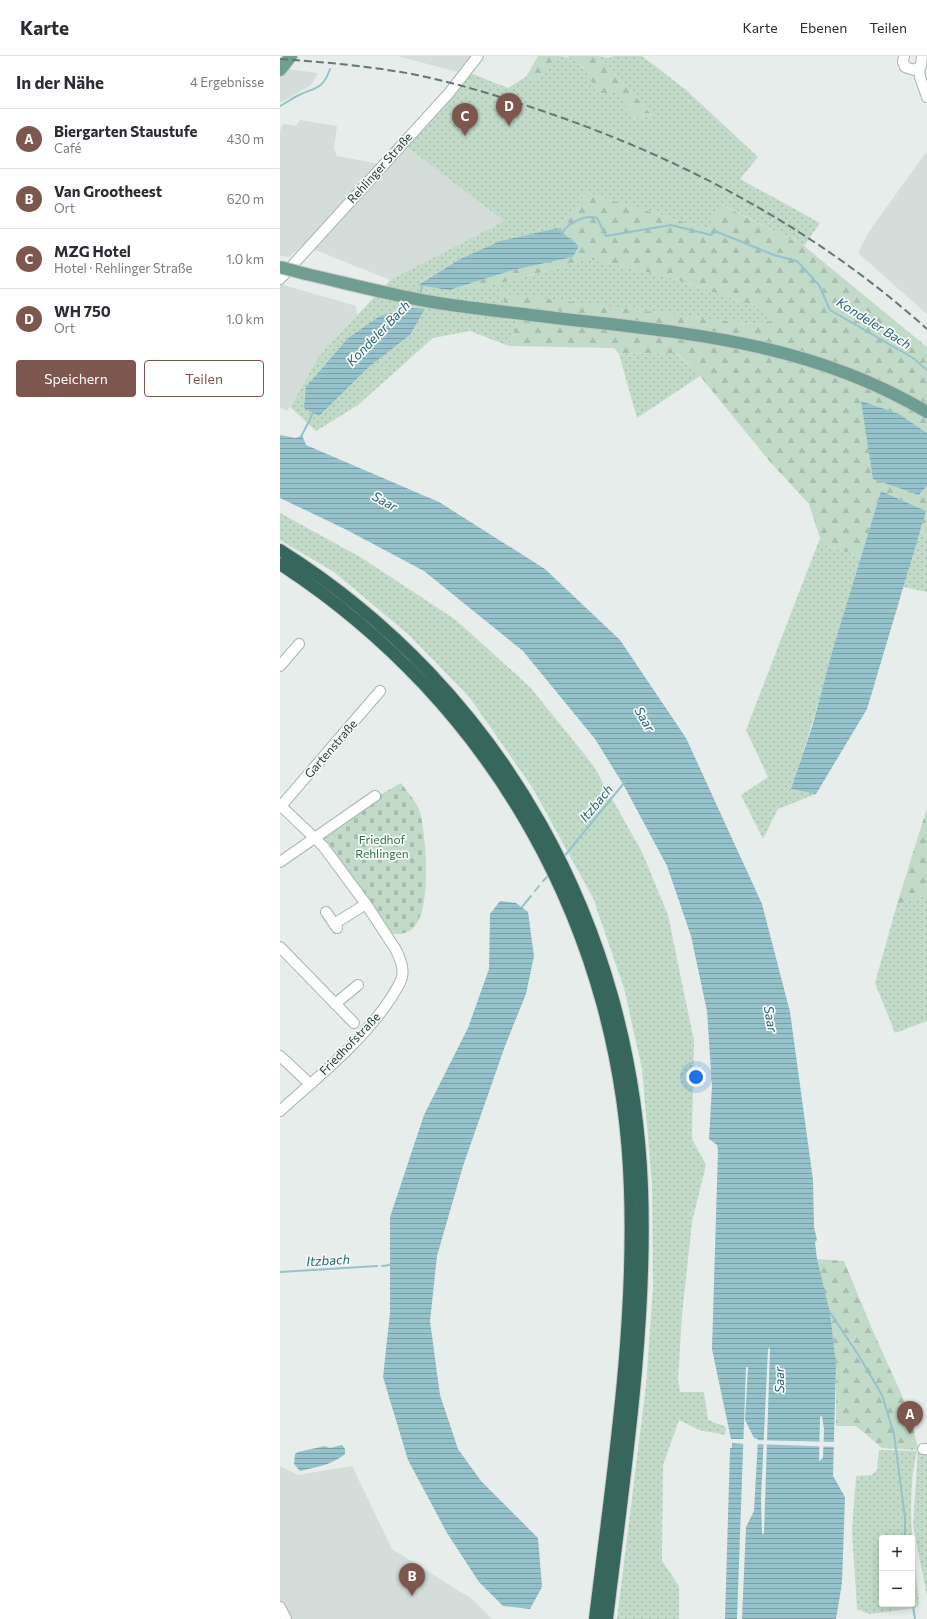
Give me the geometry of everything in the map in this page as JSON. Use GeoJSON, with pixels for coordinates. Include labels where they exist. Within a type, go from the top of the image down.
{"type":"FeatureCollection","features":[{"type":"Feature","properties":{"kind":"highway"},"geometry":{"type":"LineString","coordinates":[[280,550],[352,601],[398,640],[450,694],[482,734],[528,801],[563,863],[594,936],[611,987],[629,1065],[636,1111],[640,1151],[643,1229],[642,1284],[637,1361],[607,1619]]}},
{"type":"Feature","properties":{"kind":"highway"},"geometry":{"type":"LineString","coordinates":[[280,564],[345,610],[390,649],[440,702],[473,741],[518,807],[552,868],[585,946],[599,991],[617,1067],[624,1112],[630,1187],[631,1229],[625,1360],[595,1619]]}},
{"type":"Feature","properties":{"kind":"main road"},"geometry":{"type":"LineString","coordinates":[[280,70],[291,56]]}},
{"type":"Feature","properties":{"kind":"main road"},"geometry":{"type":"LineString","coordinates":[[280,267],[438,303],[712,337],[790,353],[853,375],[927,412]]}},
{"type":"Feature","properties":{"kind":"street","name":"Rehlinger Straße"},"geometry":{"type":"LineString","coordinates":[[280,279],[449,93],[478,56]]}},
{"type":"Feature","properties":{"kind":"street"},"geometry":{"type":"LineString","coordinates":[[903,57],[905,67],[921,64],[922,84],[927,97]]}},
{"type":"Feature","properties":{"kind":"street"},"geometry":{"type":"LineString","coordinates":[[280,666],[299,644]]}},
{"type":"Feature","properties":{"kind":"street","name":"Gartenstraße"},"geometry":{"type":"LineString","coordinates":[[280,805],[380,692]]}},
{"type":"Feature","properties":{"kind":"street"},"geometry":{"type":"LineString","coordinates":[[280,862],[375,796]]}},
{"type":"Feature","properties":{"kind":"street","name":"Friedhofstraße"},"geometry":{"type":"LineString","coordinates":[[280,805],[316,838],[366,904],[396,950],[401,962],[402,978],[375,1020],[347,1050],[280,1111]]}},
{"type":"Feature","properties":{"kind":"street"},"geometry":{"type":"LineString","coordinates":[[326,912],[336,927],[366,904]]}},
{"type":"Feature","properties":{"kind":"street"},"geometry":{"type":"LineString","coordinates":[[280,947],[354,1023]]}},
{"type":"Feature","properties":{"kind":"street"},"geometry":{"type":"LineString","coordinates":[[335,1004],[358,985]]}},
{"type":"Feature","properties":{"kind":"street"},"geometry":{"type":"LineString","coordinates":[[280,1056],[310,1084]]}},
{"type":"Feature","properties":{"kind":"street"},"geometry":{"type":"LineString","coordinates":[[280,1607],[286,1619]]}},
{"type":"Feature","properties":{"kind":"shaded area"},"geometry":{"type":"Polygon","coordinates":[[[397,56],[473,56],[458,72],[397,56]]]}},
{"type":"Feature","properties":{"kind":"shaded area"},"geometry":{"type":"Polygon","coordinates":[[[287,69],[318,73],[311,85],[280,103],[280,76],[287,69]]]}},
{"type":"Feature","properties":{"kind":"shaded area"},"geometry":{"type":"Polygon","coordinates":[[[300,120],[337,126],[334,148],[337,156],[390,166],[407,147],[504,221],[390,280],[303,245],[289,257],[280,256],[280,131],[283,124],[296,126],[300,120]]]}},
{"type":"Feature","properties":{"kind":"shaded area"},"geometry":{"type":"Polygon","coordinates":[[[927,151],[927,314],[858,253],[868,233],[927,151]]]}},
{"type":"Feature","properties":{"kind":"shaded area"},"geometry":{"type":"Polygon","coordinates":[[[280,284],[356,306],[357,316],[319,356],[287,411],[280,408],[280,284]]]}},
{"type":"Feature","properties":{"kind":"shaded area"},"geometry":{"type":"Polygon","coordinates":[[[280,1466],[298,1475],[352,1466],[392,1549],[472,1599],[492,1619],[280,1619],[280,1466]]]}},
{"type":"Feature","properties":{"kind":"green space"},"geometry":{"type":"Polygon","coordinates":[[[538,56],[557,56],[536,81],[526,77],[538,56]]]}},
{"type":"Feature","properties":{"kind":"green space"},"geometry":{"type":"Polygon","coordinates":[[[557,56],[572,59],[588,74],[599,94],[620,91],[632,119],[652,115],[599,56],[609,58],[614,56],[642,56],[685,89],[758,157],[740,179],[820,223],[804,246],[723,205],[707,229],[587,193],[557,228],[500,241],[462,258],[419,284],[494,285],[589,259],[665,276],[764,309],[772,321],[751,324],[500,294],[517,323],[509,346],[470,331],[433,338],[358,405],[316,431],[290,407],[319,356],[390,280],[504,221],[407,147],[470,73],[508,88],[526,77],[536,81],[557,56]],[[425,309],[304,408],[320,415],[369,367],[410,335],[425,309]]]}},
{"type":"Feature","properties":{"kind":"green space"},"geometry":{"type":"Polygon","coordinates":[[[567,56],[599,56],[652,115],[632,119],[620,92],[599,94],[583,67],[567,56]]]}},
{"type":"Feature","properties":{"kind":"green space"},"geometry":{"type":"Polygon","coordinates":[[[587,193],[707,229],[722,205],[804,246],[927,347],[927,433],[899,414],[919,495],[927,486],[927,536],[919,532],[926,511],[881,491],[861,557],[825,545],[820,538],[809,504],[771,463],[700,376],[677,353],[619,354],[614,348],[509,346],[517,323],[499,293],[751,324],[772,321],[764,309],[665,276],[589,259],[494,285],[449,290],[513,270],[573,257],[579,246],[557,228],[587,193]]]}},
{"type":"Feature","properties":{"kind":"green space"},"geometry":{"type":"Polygon","coordinates":[[[676,353],[700,376],[637,418],[619,354],[676,353]]]}},
{"type":"Feature","properties":{"kind":"green space"},"geometry":{"type":"Polygon","coordinates":[[[280,513],[362,558],[456,620],[530,687],[593,765],[642,852],[668,915],[694,1041],[692,1139],[706,1165],[692,1222],[682,1315],[678,1379],[680,1392],[704,1392],[708,1420],[726,1427],[725,1435],[699,1430],[679,1420],[663,1465],[662,1561],[679,1586],[679,1619],[617,1619],[646,1385],[653,1287],[652,1183],[642,1069],[624,988],[593,898],[532,787],[470,698],[409,635],[334,572],[280,540],[280,513]]]}},
{"type":"Feature","properties":{"kind":"green space"},"geometry":{"type":"Polygon","coordinates":[[[919,532],[927,536],[927,592],[903,587],[919,532]]]}},
{"type":"Feature","properties":{"kind":"green space"},"geometry":{"type":"Polygon","coordinates":[[[820,538],[825,545],[861,557],[810,732],[791,789],[816,794],[778,809],[763,839],[741,795],[768,777],[746,730],[820,538]]]}},
{"type":"Feature","properties":{"kind":"green space","name":"Friedhof Rehlingen"},"geometry":{"type":"Polygon","coordinates":[[[401,783],[419,808],[420,812],[426,855],[425,891],[423,907],[419,920],[412,929],[404,933],[389,934],[323,836],[376,797],[401,783]]]}},
{"type":"Feature","properties":{"kind":"green space"},"geometry":{"type":"Polygon","coordinates":[[[927,808],[927,895],[897,904],[927,808]]]}},
{"type":"Feature","properties":{"kind":"green space"},"geometry":{"type":"Polygon","coordinates":[[[927,895],[927,1021],[895,1033],[875,983],[897,904],[927,895]]]}},
{"type":"Feature","properties":{"kind":"green space"},"geometry":{"type":"Polygon","coordinates":[[[817,1259],[844,1261],[872,1329],[910,1413],[918,1450],[882,1448],[856,1426],[836,1426],[836,1365],[817,1259]]]}},
{"type":"Feature","properties":{"kind":"green space"},"geometry":{"type":"Polygon","coordinates":[[[927,1449],[927,1596],[913,1525],[918,1450],[927,1449]]]}},
{"type":"Feature","properties":{"kind":"green space"},"geometry":{"type":"Polygon","coordinates":[[[879,1450],[917,1451],[913,1470],[911,1508],[912,1535],[879,1535],[879,1607],[915,1607],[915,1565],[919,1604],[916,1608],[869,1614],[857,1609],[852,1531],[856,1476],[872,1475],[877,1470],[879,1450]]]}},
{"type":"Feature","properties":{"kind":"water"},"geometry":{"type":"Polygon","coordinates":[[[557,228],[579,246],[573,257],[513,270],[449,290],[418,285],[462,258],[500,241],[557,228]]]}},
{"type":"Feature","properties":{"kind":"water"},"geometry":{"type":"Polygon","coordinates":[[[411,308],[425,309],[410,335],[369,367],[319,416],[304,408],[306,387],[348,338],[380,316],[411,308]]]}},
{"type":"Feature","properties":{"kind":"water"},"geometry":{"type":"Polygon","coordinates":[[[861,401],[899,414],[927,433],[927,486],[919,495],[873,479],[861,401]]]}},
{"type":"Feature","properties":{"kind":"water","name":"Saar"},"geometry":{"type":"Polygon","coordinates":[[[280,435],[296,438],[302,435],[306,445],[439,502],[545,569],[620,640],[686,738],[762,904],[790,1012],[813,1180],[814,1227],[817,1240],[815,1242],[817,1259],[830,1313],[836,1365],[833,1476],[845,1497],[842,1583],[836,1619],[742,1619],[746,1527],[754,1511],[758,1439],[754,1438],[745,1420],[748,1367],[746,1367],[737,1619],[725,1619],[730,1448],[732,1448],[732,1444],[712,1349],[718,1150],[717,1145],[709,1139],[712,1086],[707,1011],[691,936],[667,866],[623,784],[595,739],[523,651],[424,571],[345,529],[280,498],[280,435]],[[768,1349],[761,1498],[762,1533],[764,1534],[770,1349],[768,1349]],[[822,1416],[820,1417],[819,1461],[823,1458],[824,1429],[822,1416]]]}},
{"type":"Feature","properties":{"kind":"water"},"geometry":{"type":"Polygon","coordinates":[[[881,491],[926,511],[867,709],[816,794],[791,789],[812,727],[833,649],[881,491]]]}},
{"type":"Feature","properties":{"kind":"water"},"geometry":{"type":"Polygon","coordinates":[[[500,901],[516,903],[528,912],[534,956],[526,994],[505,1046],[463,1166],[437,1256],[430,1321],[440,1395],[458,1449],[481,1481],[538,1538],[542,1587],[530,1609],[503,1606],[479,1582],[447,1533],[408,1460],[383,1377],[390,1313],[390,1217],[424,1115],[468,1028],[489,969],[490,914],[500,901]]]}},
{"type":"Feature","properties":{"kind":"water"},"geometry":{"type":"Polygon","coordinates":[[[342,1445],[345,1449],[345,1454],[335,1461],[300,1471],[294,1464],[295,1454],[298,1452],[325,1446],[330,1448],[342,1445]]]}},
{"type":"Feature","properties":{"kind":"pier"},"geometry":{"type":"Polygon","coordinates":[[[729,1439],[745,1439],[745,1444],[730,1443],[729,1439]]]}},
{"type":"Feature","properties":{"kind":"pier"},"geometry":{"type":"Polygon","coordinates":[[[752,1440],[837,1442],[837,1447],[755,1444],[756,1441],[752,1440]]]}},
{"type":"Feature","properties":{"kind":"waterway"},"geometry":{"type":"LineString","coordinates":[[280,106],[297,96],[318,87],[324,81],[330,69]]}},
{"type":"Feature","properties":{"kind":"waterway","name":"Kondeler Bach"},"geometry":{"type":"LineString","coordinates":[[562,233],[568,226],[578,220],[588,217],[597,218],[606,236],[671,225],[711,235],[715,231],[774,255],[797,261],[819,285],[830,310],[913,358],[927,370]]}},
{"type":"Feature","properties":{"kind":"waterway","name":"Kondeler Bach"},"geometry":{"type":"LineString","coordinates":[[420,295],[422,286],[424,285]]}},
{"type":"Feature","properties":{"kind":"waterway","name":"Kondeler Bach"},"geometry":{"type":"LineString","coordinates":[[301,437],[314,411]]}},
{"type":"Feature","properties":{"kind":"waterway","name":"Itzbach"},"geometry":{"type":"LineString","coordinates":[[562,859],[624,783]]}},
{"type":"Feature","properties":{"kind":"waterway","name":"Itzbach"},"geometry":{"type":"LineString","coordinates":[[543,881],[548,876]]}},
{"type":"Feature","properties":{"kind":"waterway","name":"Itzbach"},"geometry":{"type":"LineString","coordinates":[[535,891],[539,886]]}},
{"type":"Feature","properties":{"kind":"waterway","name":"Itzbach"},"geometry":{"type":"LineString","coordinates":[[522,907],[531,896]]}},
{"type":"Feature","properties":{"kind":"waterway","name":"Itzbach"},"geometry":{"type":"LineString","coordinates":[[382,1266],[390,1265]]}},
{"type":"Feature","properties":{"kind":"waterway","name":"Itzbach"},"geometry":{"type":"LineString","coordinates":[[280,1272],[377,1266]]}},
{"type":"Feature","properties":{"kind":"waterway"},"geometry":{"type":"LineString","coordinates":[[829,1311],[859,1356],[882,1395],[894,1434],[905,1518],[905,1535]]}},
{"type":"Feature","properties":{"kind":"waterway"},"geometry":{"type":"LineString","coordinates":[[913,1607],[915,1619]]}},
{"type":"Feature","properties":{"kind":"railway"},"geometry":{"type":"LineString","coordinates":[[280,59],[396,71],[431,78],[505,99],[560,117],[610,136],[707,180],[754,205],[799,232],[844,262],[886,294],[927,329]]}},
{"type":"Feature","properties":{"kind":"place","name":"WH 750"},"geometry":{"type":"Point","coordinates":[509,126]}},
{"type":"Feature","properties":{"kind":"place","name":"MZG Hotel"},"geometry":{"type":"Point","coordinates":[465,136]}},
{"type":"Feature","properties":{"kind":"place","name":"Biergarten Staustufe"},"geometry":{"type":"Point","coordinates":[910,1434]}},
{"type":"Feature","properties":{"kind":"place","name":"Van Grootheest"},"geometry":{"type":"Point","coordinates":[412,1596]}}]}
